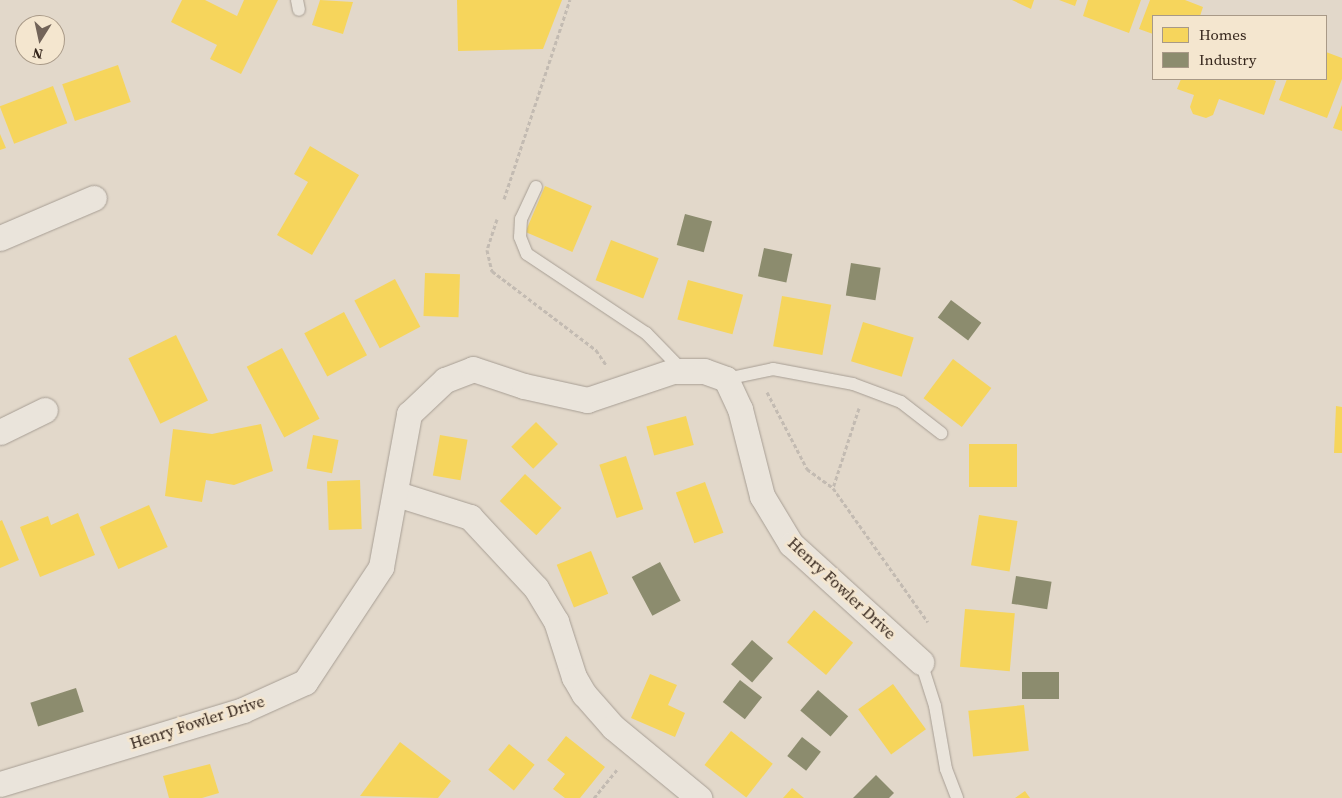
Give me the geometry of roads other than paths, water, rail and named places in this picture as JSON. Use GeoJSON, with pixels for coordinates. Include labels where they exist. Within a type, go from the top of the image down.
{"type":"FeatureCollection","features":[{"type":"Feature","properties":{"kind":"street"},"geometry":{"type":"LineString","coordinates":[[0,238],[94,198]]}},
{"type":"Feature","properties":{"kind":"street","name":"Henry Fowler Drive"},"geometry":{"type":"LineString","coordinates":[[0,784],[243,710],[305,682],[381,567],[397,494],[409,414],[445,380],[474,369],[524,386],[587,400],[673,372],[704,371],[726,379],[740,409],[762,496],[791,544],[921,662]]}},
{"type":"Feature","properties":{"kind":"street"},"geometry":{"type":"LineString","coordinates":[[0,432],[45,410]]}},
{"type":"Feature","properties":{"kind":"street"},"geometry":{"type":"LineString","coordinates":[[397,494],[470,517],[536,588],[556,621],[574,677],[584,694],[635,746],[699,798]]}},
{"type":"Feature","properties":{"kind":"lane"},"geometry":{"type":"LineString","coordinates":[[536,187],[521,219],[520,237],[527,254],[646,333],[684,371]]}},
{"type":"Feature","properties":{"kind":"lane"},"geometry":{"type":"LineString","coordinates":[[726,379],[773,369],[864,388],[901,402],[942,433]]}},
{"type":"Feature","properties":{"kind":"lane","name":"Henry Fowler Drive"},"geometry":{"type":"LineString","coordinates":[[921,662],[935,706],[946,768],[957,798]]}}]}
